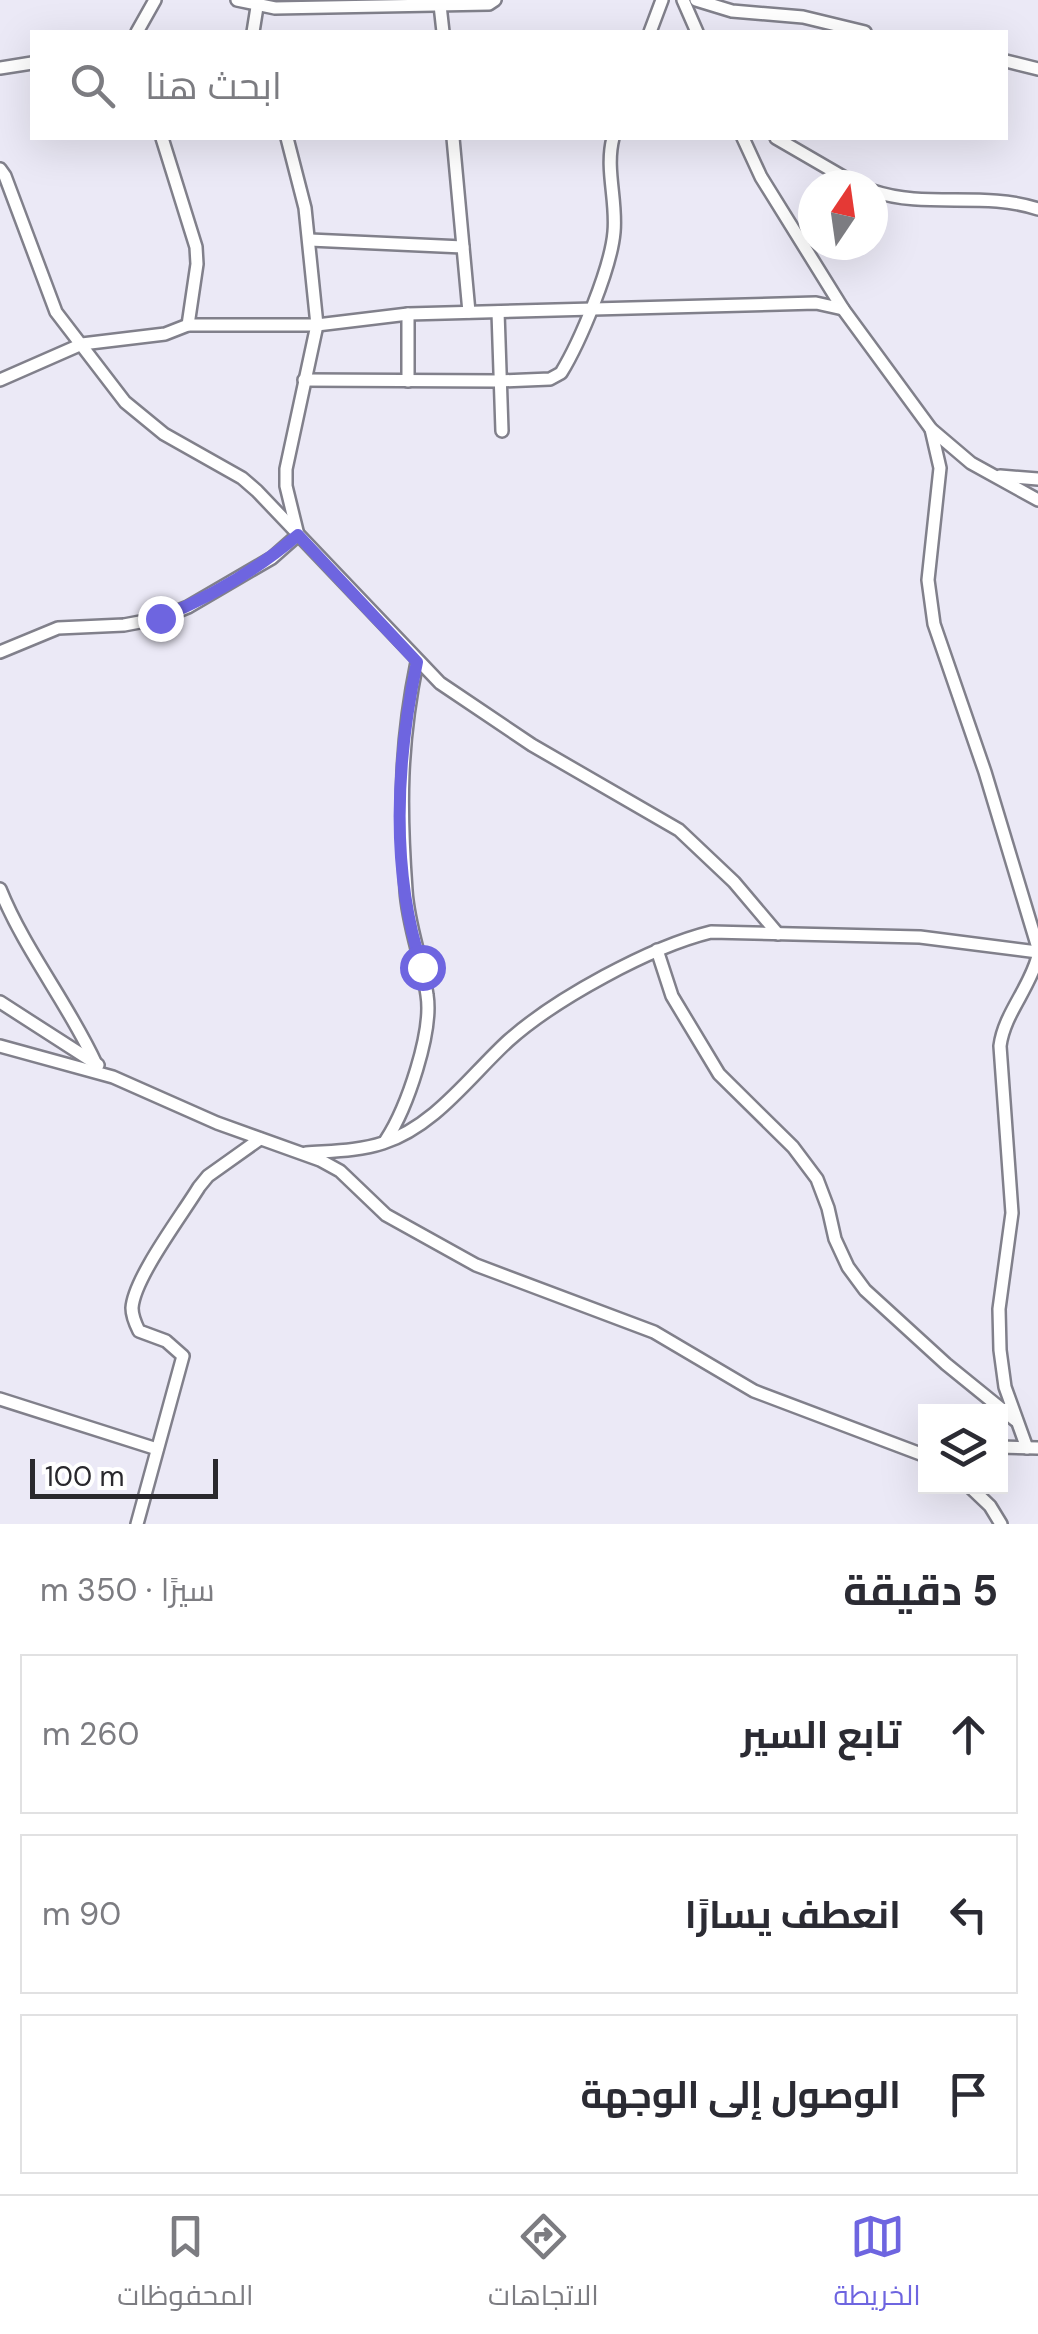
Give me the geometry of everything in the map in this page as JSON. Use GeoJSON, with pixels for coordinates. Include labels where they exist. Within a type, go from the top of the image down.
{"type":"FeatureCollection","features":[{"type":"Feature","properties":{"kind":"street"},"geometry":{"type":"LineString","coordinates":[[138,30],[155,0]]}},
{"type":"Feature","properties":{"kind":"street"},"geometry":{"type":"LineString","coordinates":[[236,0],[257,6],[490,4],[495,0]]}},
{"type":"Feature","properties":{"kind":"street"},"geometry":{"type":"LineString","coordinates":[[651,30],[662,0]]}},
{"type":"Feature","properties":{"kind":"street"},"geometry":{"type":"LineString","coordinates":[[682,0],[696,30]]}},
{"type":"Feature","properties":{"kind":"street"},"geometry":{"type":"LineString","coordinates":[[696,0],[722,9],[792,16],[856,30]]}},
{"type":"Feature","properties":{"kind":"street"},"geometry":{"type":"LineString","coordinates":[[440,5],[443,30]]}},
{"type":"Feature","properties":{"kind":"street"},"geometry":{"type":"LineString","coordinates":[[253,30],[257,6]]}},
{"type":"Feature","properties":{"kind":"street"},"geometry":{"type":"LineString","coordinates":[[1008,62],[1038,69]]}},
{"type":"Feature","properties":{"kind":"street"},"geometry":{"type":"LineString","coordinates":[[0,68],[30,63]]}},
{"type":"Feature","properties":{"kind":"street"},"geometry":{"type":"LineString","coordinates":[[161,140],[196,247],[188,325]]}},
{"type":"Feature","properties":{"kind":"street"},"geometry":{"type":"LineString","coordinates":[[453,140],[469,312]]}},
{"type":"Feature","properties":{"kind":"street"},"geometry":{"type":"LineString","coordinates":[[304,380],[499,382],[550,378],[561,373],[590,310],[614,232],[609,160],[613,140]]}},
{"type":"Feature","properties":{"kind":"street"},"geometry":{"type":"LineString","coordinates":[[744,140],[761,178],[842,310],[931,428],[971,463],[1038,500]]}},
{"type":"Feature","properties":{"kind":"street"},"geometry":{"type":"LineString","coordinates":[[779,140],[831,170]]}},
{"type":"Feature","properties":{"kind":"street"},"geometry":{"type":"LineString","coordinates":[[289,142],[310,240],[317,325],[286,469],[286,486],[298,535]]}},
{"type":"Feature","properties":{"kind":"street"},"geometry":{"type":"LineString","coordinates":[[0,170],[51,301],[125,402],[142,418],[242,478],[440,682],[532,746],[680,830],[734,882],[778,934]]}},
{"type":"Feature","properties":{"kind":"street"},"geometry":{"type":"LineString","coordinates":[[888,193],[997,199],[1038,208]]}},
{"type":"Feature","properties":{"kind":"street"},"geometry":{"type":"LineString","coordinates":[[310,240],[463,247]]}},
{"type":"Feature","properties":{"kind":"street"},"geometry":{"type":"LineString","coordinates":[[0,380],[82,344],[165,334],[188,325],[317,325],[408,314],[816,303],[842,310]]}},
{"type":"Feature","properties":{"kind":"street"},"geometry":{"type":"LineString","coordinates":[[498,312],[502,431]]}},
{"type":"Feature","properties":{"kind":"street"},"geometry":{"type":"LineString","coordinates":[[408,314],[408,381]]}},
{"type":"Feature","properties":{"kind":"street"},"geometry":{"type":"LineString","coordinates":[[931,428],[940,468],[928,580],[931,611],[1015,866],[1038,952],[1032,978],[1004,1027],[1000,1046],[1012,1213],[998,1309],[1000,1350],[1015,1420],[1033,1448]]}},
{"type":"Feature","properties":{"kind":"street"},"geometry":{"type":"LineString","coordinates":[[991,475],[1038,479]]}},
{"type":"Feature","properties":{"kind":"street"},"geometry":{"type":"LineString","coordinates":[[0,652],[58,628],[124,625],[160,618],[188,607],[272,558],[298,535]]}},
{"type":"Feature","properties":{"kind":"street"},"geometry":{"type":"LineString","coordinates":[[384,1143],[402,1114],[429,1009],[406,894],[401,824],[404,740],[417,662]]}},
{"type":"Feature","properties":{"kind":"street"},"geometry":{"type":"LineString","coordinates":[[0,889],[15,926],[66,1006],[96,1064]]}},
{"type":"Feature","properties":{"kind":"street"},"geometry":{"type":"LineString","coordinates":[[302,1154],[384,1143],[440,1110],[483,1064],[538,1018],[657,950],[711,932],[920,937],[1038,952]]}},
{"type":"Feature","properties":{"kind":"street"},"geometry":{"type":"LineString","coordinates":[[657,950],[672,996],[719,1074],[793,1147],[817,1179],[835,1240],[848,1268],[866,1290],[946,1364],[1015,1420]]}},
{"type":"Feature","properties":{"kind":"street"},"geometry":{"type":"LineString","coordinates":[[0,1002],[113,1077]]}},
{"type":"Feature","properties":{"kind":"street"},"geometry":{"type":"LineString","coordinates":[[0,1046],[113,1077],[302,1154],[340,1172],[386,1215],[476,1265],[654,1332],[754,1391],[918,1450]]}},
{"type":"Feature","properties":{"kind":"street"},"geometry":{"type":"LineString","coordinates":[[137,1524],[183,1356],[166,1342],[139,1331],[132,1311],[134,1299],[142,1278],[199,1187],[260,1138]]}},
{"type":"Feature","properties":{"kind":"street"},"geometry":{"type":"LineString","coordinates":[[0,1399],[157,1449]]}},
{"type":"Feature","properties":{"kind":"street"},"geometry":{"type":"LineString","coordinates":[[1008,1447],[1033,1448]]}},
{"type":"Feature","properties":{"kind":"street"},"geometry":{"type":"LineString","coordinates":[[977,1494],[1010,1524]]}},
{"type":"Feature","properties":{"kind":"street"},"geometry":{"type":"LineString","coordinates":[[990,1506],[1002,1524]]}},
{"type":"Feature","properties":{"kind":"route"},"geometry":{"type":"LineString","coordinates":[[160,618],[188,607],[272,558],[298,535],[417,662],[400,791],[406,894],[422,967]]}}]}
